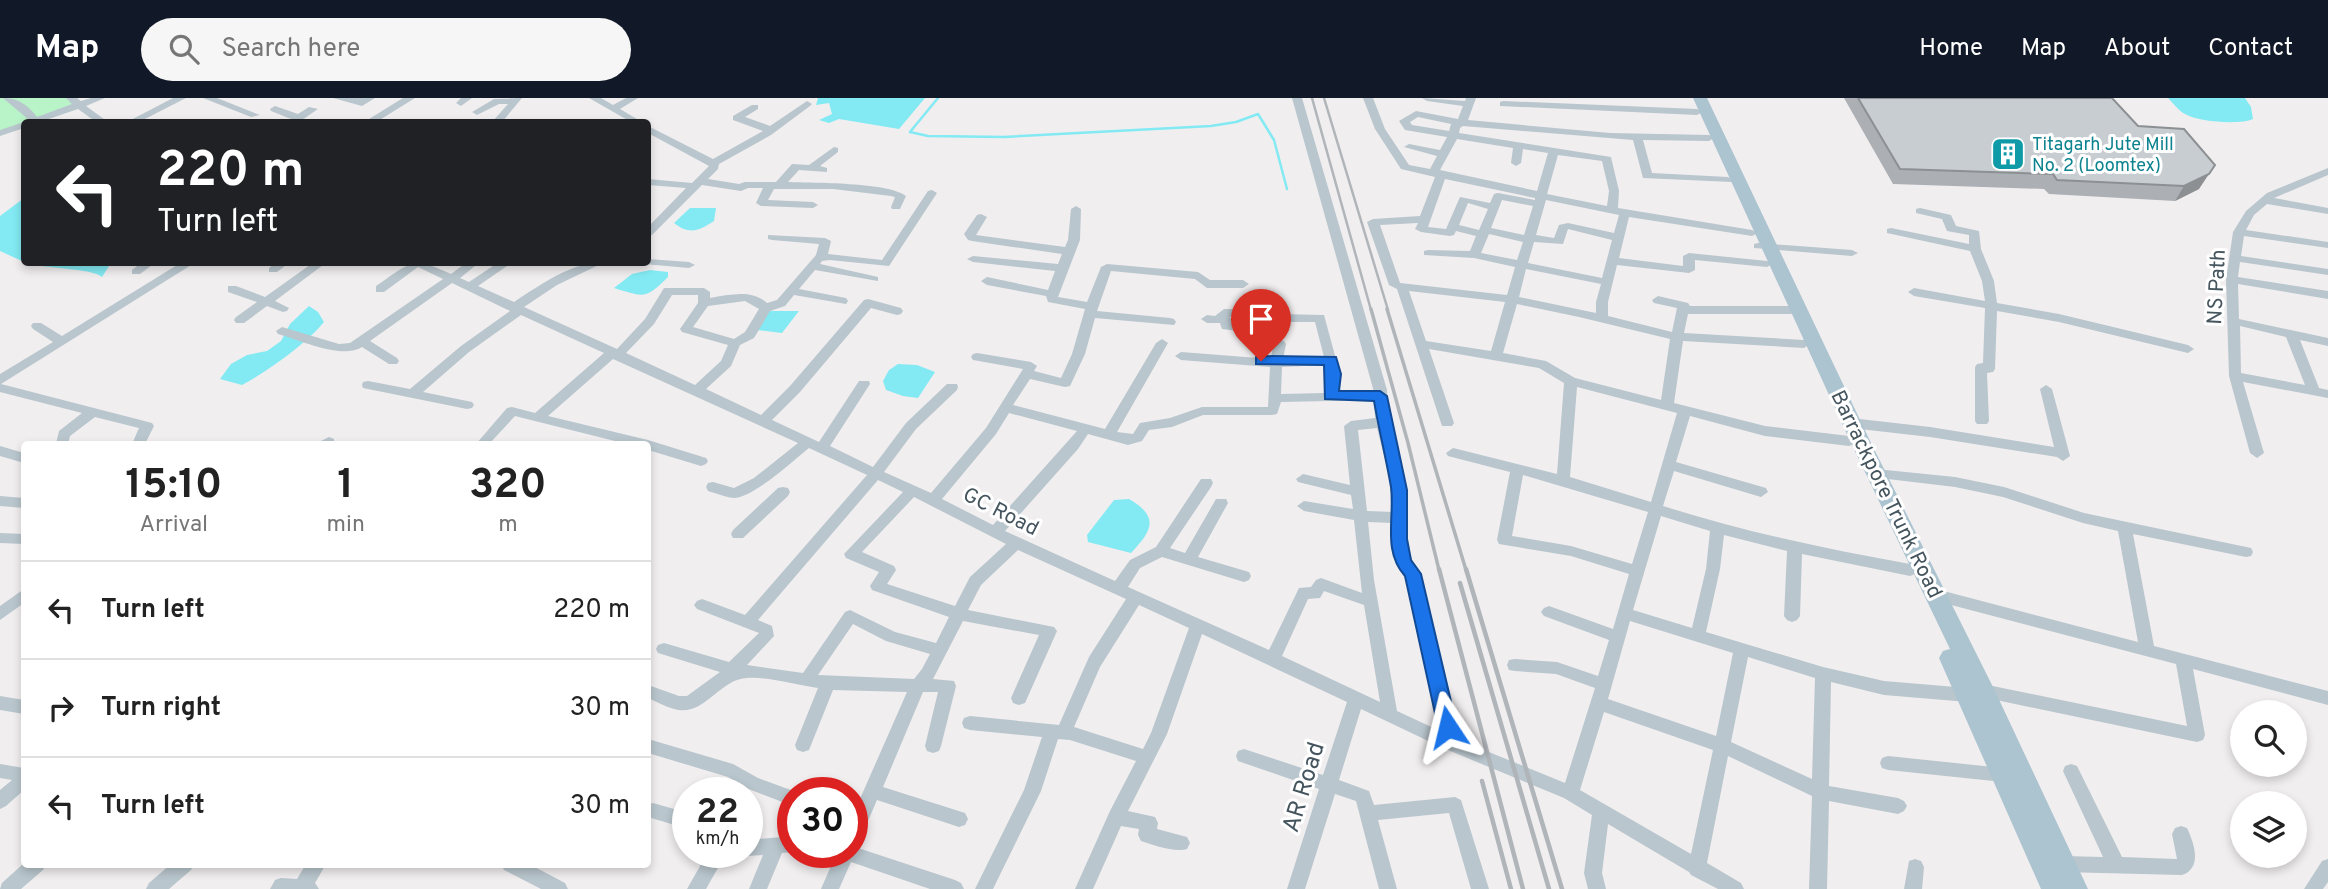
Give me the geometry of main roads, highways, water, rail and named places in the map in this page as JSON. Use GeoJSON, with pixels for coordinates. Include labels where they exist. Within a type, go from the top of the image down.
{"type":"FeatureCollection","features":[{"type":"Feature","properties":{"kind":"main road","name":"Barrackpore Trunk Road"},"geometry":{"type":"LineString","coordinates":[[1696,103],[1727,180],[1794,310],[1910,570],[2074,889]]}},
{"type":"Feature","properties":{"kind":"main road","name":"Barrackpore Trunk Road"},"geometry":{"type":"LineString","coordinates":[[1696,103],[1761,248]]}},
{"type":"Feature","properties":{"kind":"main road","name":"Barrackpore Trunk Road"},"geometry":{"type":"LineString","coordinates":[[1794,310],[1804,344],[1850,432],[1876,474],[1936,595],[1975,693],[2003,775],[2055,889]]}},
{"type":"Feature","properties":{"kind":"water"},"geometry":{"type":"Polygon","coordinates":[[[818,98],[925,98],[899,129],[839,119],[829,123],[819,120],[832,114],[829,103],[816,105],[818,98]]]}},
{"type":"Feature","properties":{"kind":"water"},"geometry":{"type":"Polygon","coordinates":[[[2168,98],[2245,98],[2251,107],[2253,119],[2229,122],[2199,119],[2183,113],[2168,98]]]}},
{"type":"Feature","properties":{"kind":"water"},"geometry":{"type":"Polygon","coordinates":[[[21,200],[21,261],[0,251],[0,216],[21,200]]]}},
{"type":"Feature","properties":{"kind":"water"},"geometry":{"type":"Polygon","coordinates":[[[690,208],[716,208],[714,221],[694,230],[684,229],[674,223],[690,208]]]}},
{"type":"Feature","properties":{"kind":"water"},"geometry":{"type":"Polygon","coordinates":[[[45,266],[109,266],[102,277],[89,272],[45,266]]]}},
{"type":"Feature","properties":{"kind":"water"},"geometry":{"type":"Polygon","coordinates":[[[650,270],[668,272],[668,277],[649,293],[638,295],[614,288],[632,274],[650,270]]]}},
{"type":"Feature","properties":{"kind":"water"},"geometry":{"type":"Polygon","coordinates":[[[309,306],[318,312],[324,322],[297,348],[242,385],[220,379],[231,364],[247,355],[267,351],[281,341],[290,324],[309,306]]]}},
{"type":"Feature","properties":{"kind":"water"},"geometry":{"type":"Polygon","coordinates":[[[765,311],[799,311],[782,333],[757,330],[765,311]]]}},
{"type":"Feature","properties":{"kind":"water"},"geometry":{"type":"Polygon","coordinates":[[[898,364],[917,365],[935,372],[918,398],[886,390],[883,381],[889,370],[898,364]]]}},
{"type":"Feature","properties":{"kind":"water"},"geometry":{"type":"Polygon","coordinates":[[[1129,499],[1145,512],[1150,524],[1144,538],[1131,553],[1088,542],[1087,535],[1114,500],[1129,499]]]}},
{"type":"Feature","properties":{"kind":"waterway"},"geometry":{"type":"LineString","coordinates":[[938,98],[910,132],[928,136],[1004,137],[1211,126],[1236,122],[1258,114],[1274,140],[1287,189]]}},
{"type":"Feature","properties":{"kind":"railway"},"geometry":{"type":"LineString","coordinates":[[1312,98],[1371,310]]}},
{"type":"Feature","properties":{"kind":"railway"},"geometry":{"type":"LineString","coordinates":[[1324,98],[1388,310]]}},
{"type":"Feature","properties":{"kind":"railway"},"geometry":{"type":"LineString","coordinates":[[1371,309],[1439,570]]}},
{"type":"Feature","properties":{"kind":"railway"},"geometry":{"type":"LineString","coordinates":[[1387,309],[1466,570]]}},
{"type":"Feature","properties":{"kind":"railway"},"geometry":{"type":"LineString","coordinates":[[1439,569],[1523,889]]}},
{"type":"Feature","properties":{"kind":"railway"},"geometry":{"type":"LineString","coordinates":[[1466,569],[1562,889]]}},
{"type":"Feature","properties":{"kind":"railway"},"geometry":{"type":"LineString","coordinates":[[1460,583],[1549,889]]}},
{"type":"Feature","properties":{"kind":"railway"},"geometry":{"type":"LineString","coordinates":[[1482,781],[1511,889]]}},
{"type":"Feature","properties":{"kind":"place","name":"Titagarh Jute Mill No. 2 (Loomtex)"},"geometry":{"type":"Point","coordinates":[2008,154]}}]}
